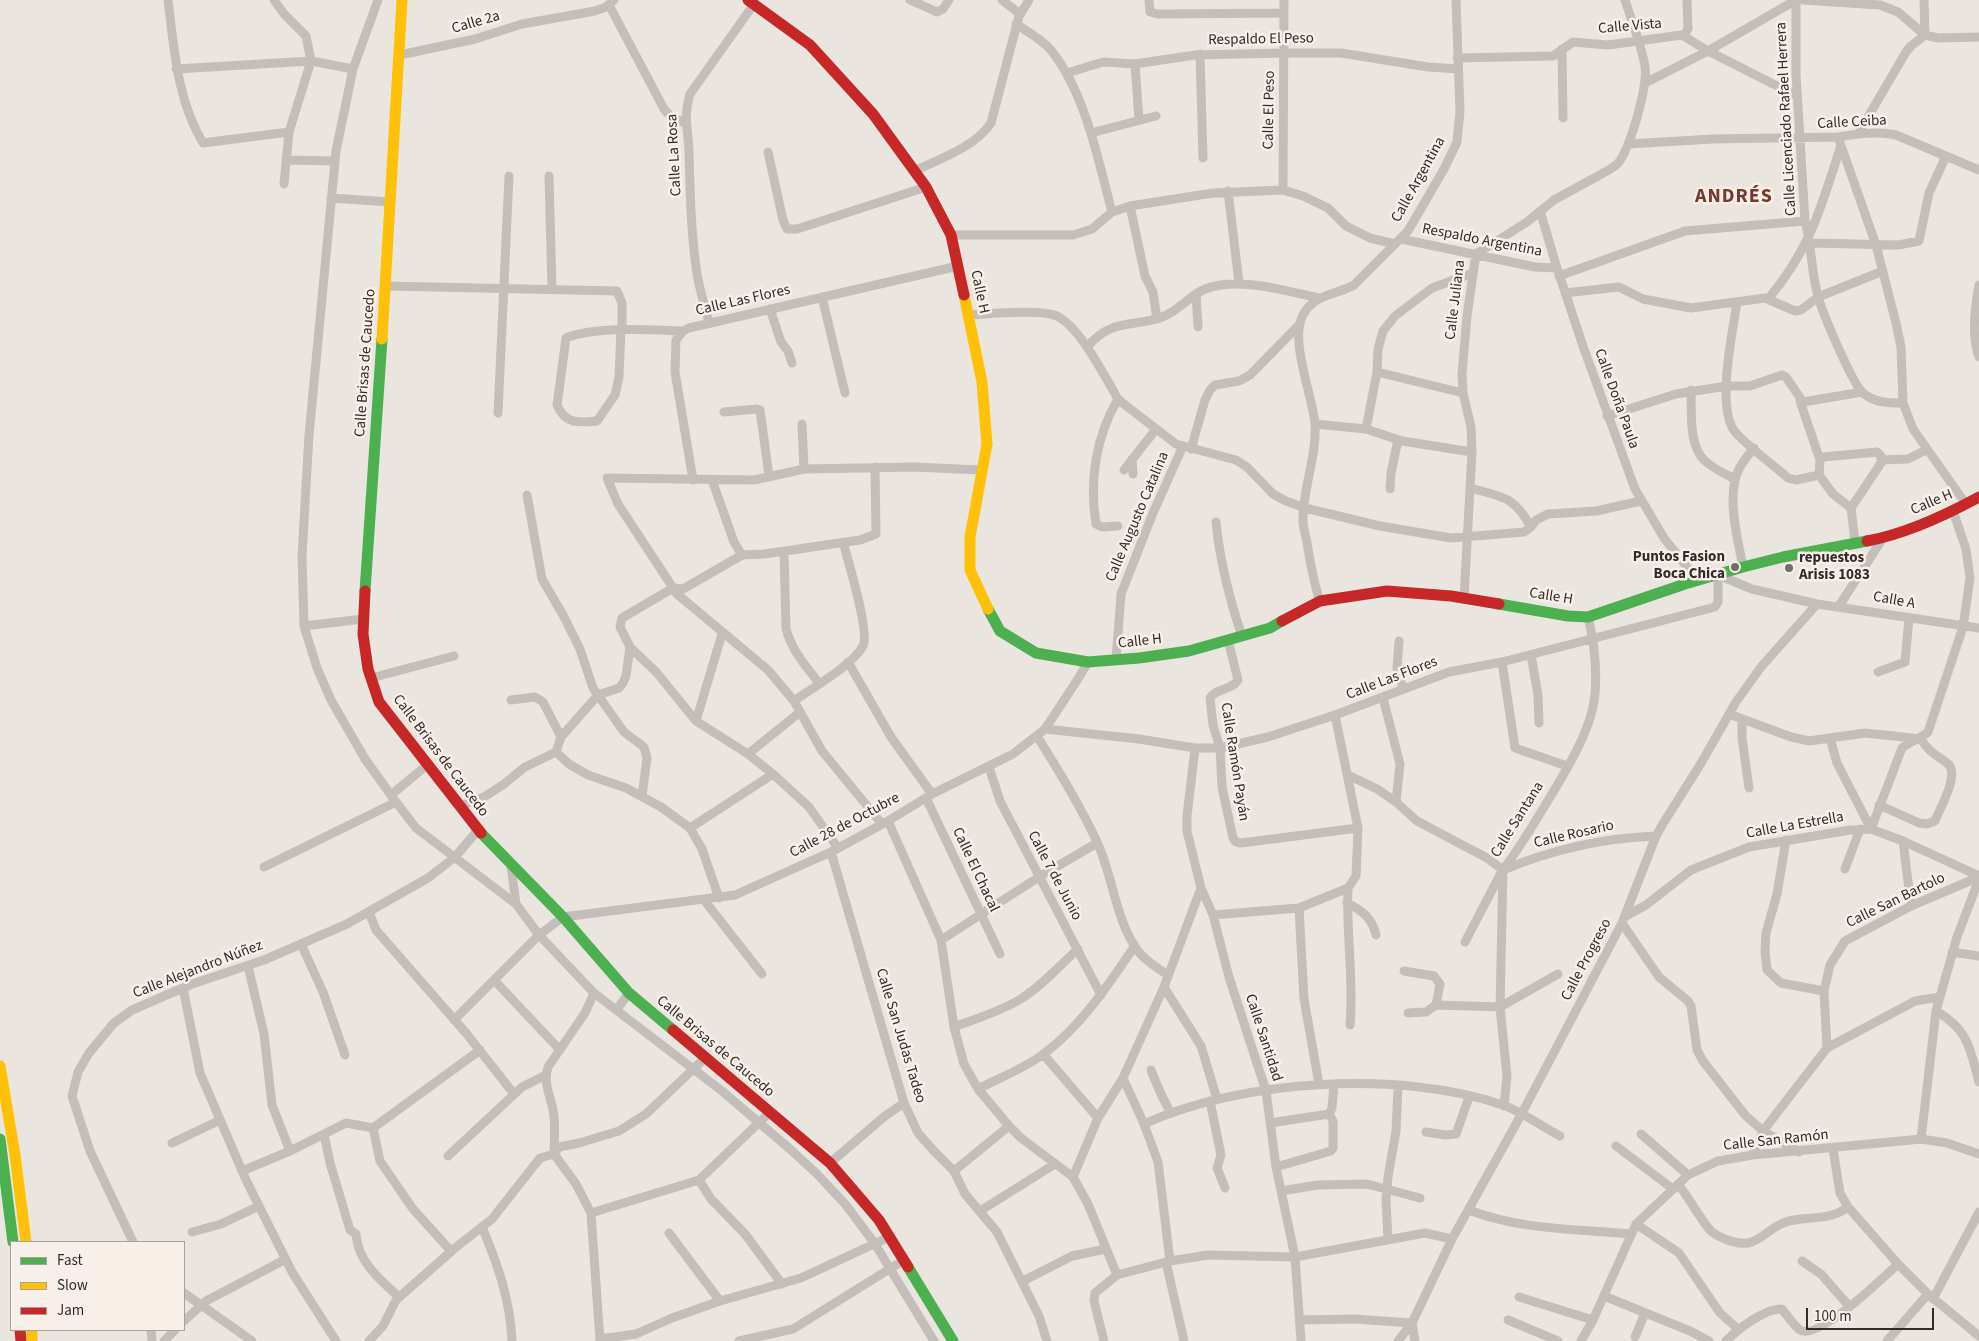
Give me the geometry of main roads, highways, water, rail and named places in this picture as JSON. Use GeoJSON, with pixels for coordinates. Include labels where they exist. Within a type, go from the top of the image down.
{"type":"FeatureCollection","features":[{"type":"Feature","properties":{"kind":"place","name":"Puntos Fasion Boca Chica"},"geometry":{"type":"Point","coordinates":[1735,567]}},
{"type":"Feature","properties":{"kind":"place","name":"repuestos Arisis 1083"},"geometry":{"type":"Point","coordinates":[1789,568]}},
{"type":"Feature","properties":{"kind":"district","name":"ANDRÉS"},"geometry":{"type":"Point","coordinates":[1734,198]}}]}
